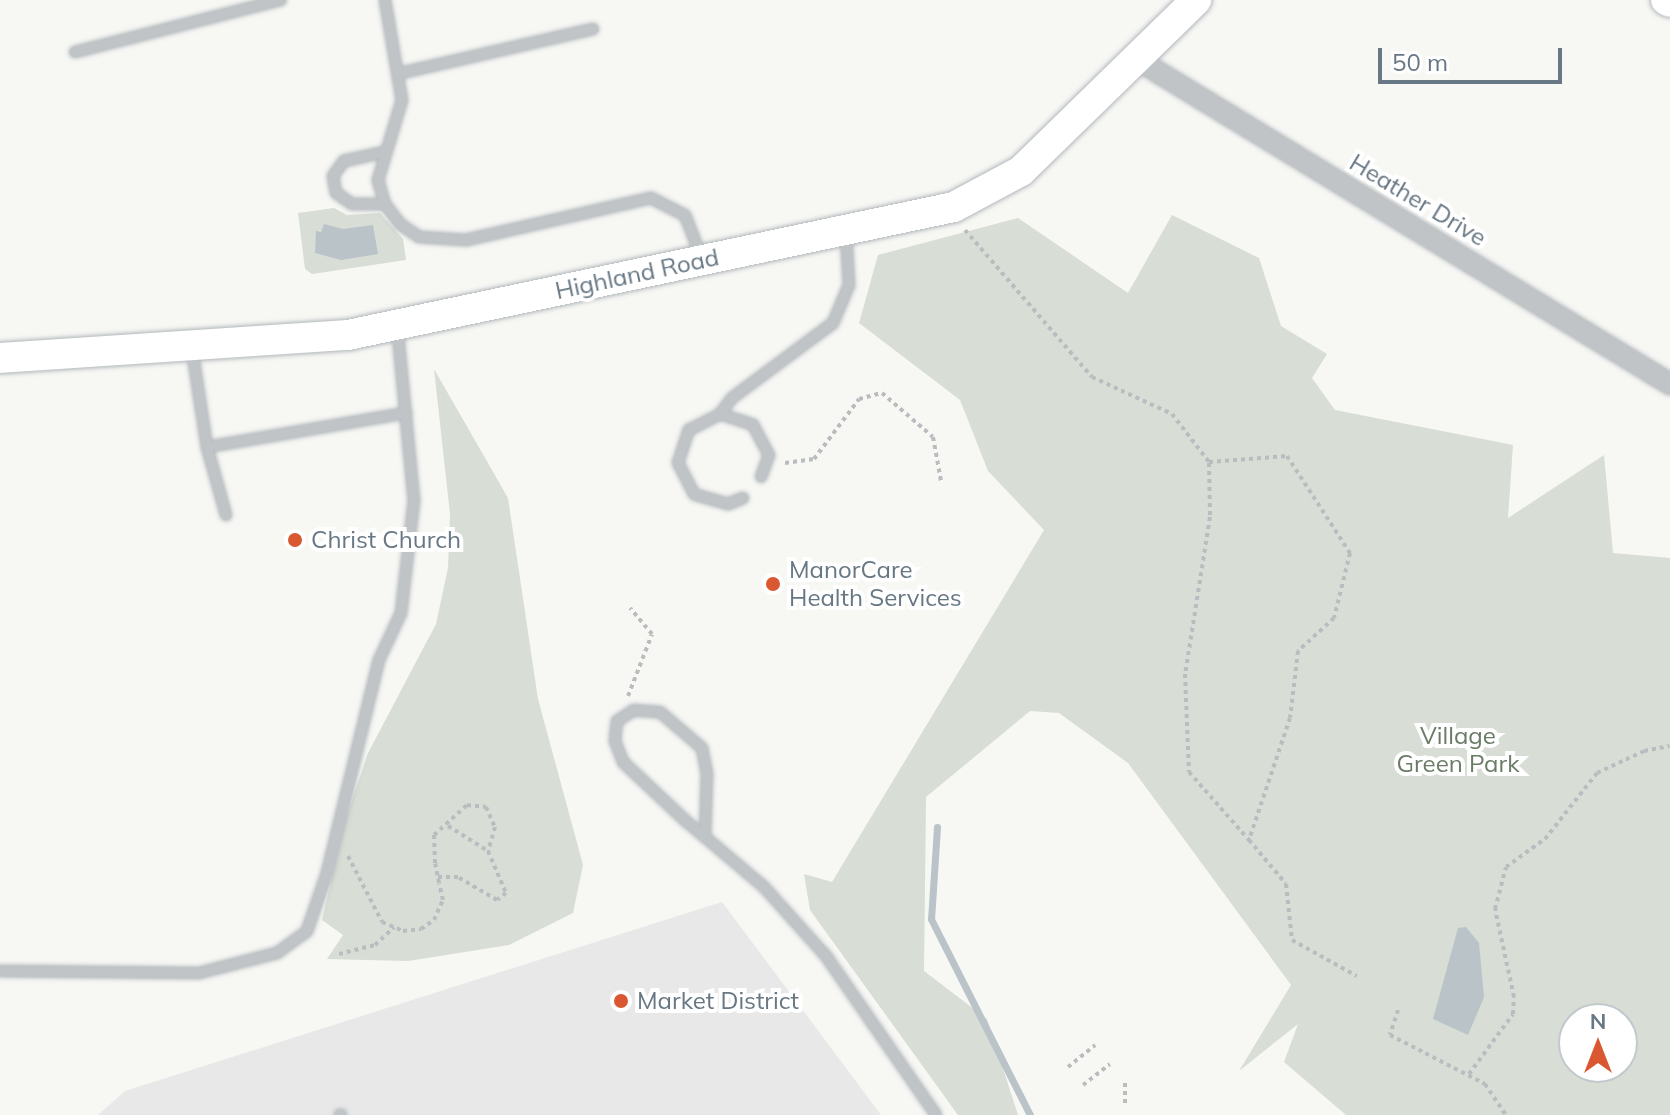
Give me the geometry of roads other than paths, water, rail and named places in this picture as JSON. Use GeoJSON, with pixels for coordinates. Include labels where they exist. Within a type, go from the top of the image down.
{"type":"FeatureCollection","features":[{"type":"Feature","properties":{"kind":"street","name":"Highland Road"},"geometry":{"type":"LineString","coordinates":[[0,358],[348,335],[952,207],[1021,171],[1196,0]]}},
{"type":"Feature","properties":{"kind":"street","name":"Heather Drive"},"geometry":{"type":"LineString","coordinates":[[1138,60],[1670,384]]}},
{"type":"Feature","properties":{"kind":"lane"},"geometry":{"type":"LineString","coordinates":[[75,52],[281,0]]}},
{"type":"Feature","properties":{"kind":"lane"},"geometry":{"type":"LineString","coordinates":[[385,0],[401,73],[402,100],[378,180],[385,204],[419,237],[443,242],[651,198],[685,215],[702,260]]}},
{"type":"Feature","properties":{"kind":"lane"},"geometry":{"type":"LineString","coordinates":[[401,73],[593,29]]}},
{"type":"Feature","properties":{"kind":"lane"},"geometry":{"type":"LineString","coordinates":[[385,152],[344,161],[333,176],[336,193],[352,204],[385,204]]}},
{"type":"Feature","properties":{"kind":"lane"},"geometry":{"type":"LineString","coordinates":[[743,498],[728,504],[702,498],[684,480],[678,463],[689,430],[720,414],[732,398],[833,323],[849,285],[846,230]]}},
{"type":"Feature","properties":{"kind":"lane"},"geometry":{"type":"LineString","coordinates":[[0,971],[199,973],[277,953],[307,931],[336,832],[379,660],[401,613],[414,501],[397,325]]}},
{"type":"Feature","properties":{"kind":"lane"},"geometry":{"type":"LineString","coordinates":[[191,347],[207,447],[226,515]]}},
{"type":"Feature","properties":{"kind":"lane"},"geometry":{"type":"LineString","coordinates":[[207,447],[406,413]]}},
{"type":"Feature","properties":{"kind":"lane"},"geometry":{"type":"LineString","coordinates":[[720,414],[753,425],[769,455],[763,474]]}},
{"type":"Feature","properties":{"kind":"lane"},"geometry":{"type":"LineString","coordinates":[[705,837],[707,774],[702,748],[660,712],[628,714],[617,721],[615,741],[623,762],[705,837],[764,887],[826,956],[936,1115]]}},
{"type":"Feature","properties":{"kind":"waterway"},"geometry":{"type":"LineString","coordinates":[[937,827],[931,919],[1030,1115]]}},
{"type":"Feature","properties":{"kind":"place","name":"Christ Church"},"geometry":{"type":"Point","coordinates":[295,540]}},
{"type":"Feature","properties":{"kind":"place","name":"ManorCare Health Services"},"geometry":{"type":"Point","coordinates":[773,584]}},
{"type":"Feature","properties":{"kind":"place","name":"Market District"},"geometry":{"type":"Point","coordinates":[621,1001]}},
{"type":"Feature","properties":{"kind":"park label","name":"Village Green Park"},"geometry":{"type":"Point","coordinates":[1458,750]}}]}
